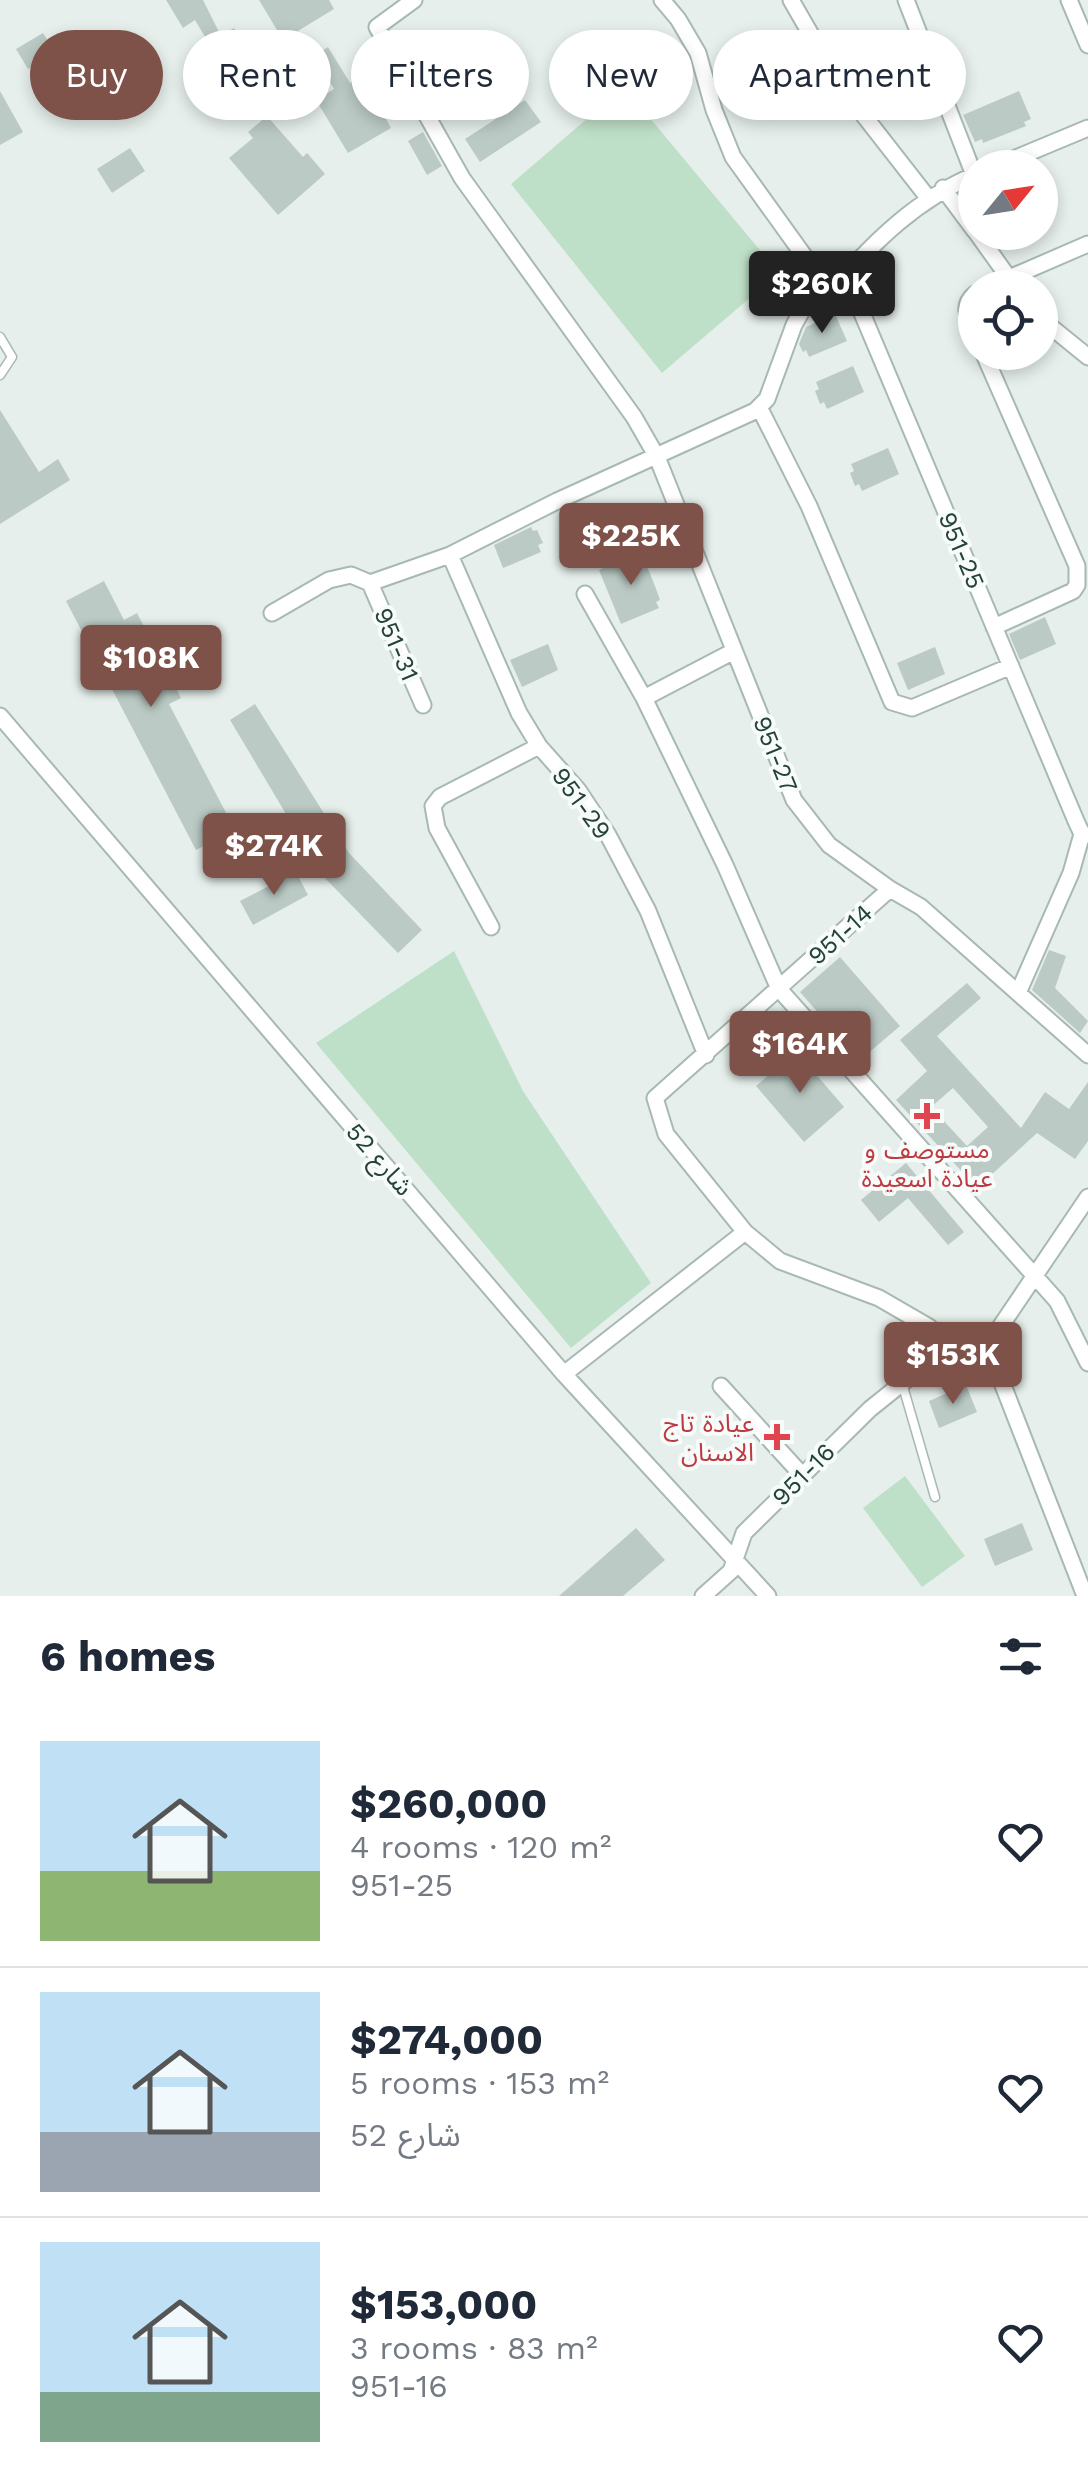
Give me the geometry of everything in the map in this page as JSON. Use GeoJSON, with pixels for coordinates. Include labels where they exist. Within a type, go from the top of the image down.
{"type":"FeatureCollection","features":[{"type":"Feature","properties":{"kind":"street","name":"951-27"},"geometry":{"type":"LineString","coordinates":[[414,0],[377,28],[462,178],[634,417],[657,457],[794,800],[829,845],[890,890],[921,907],[1087,1053]]}},
{"type":"Feature","properties":{"kind":"street","name":"951-25"},"geometry":{"type":"LineString","coordinates":[[662,0],[698,54],[733,157],[827,283],[849,294],[859,306],[1085,834]]}},
{"type":"Feature","properties":{"kind":"street"},"geometry":{"type":"LineString","coordinates":[[791,0],[840,85],[929,199]]}},
{"type":"Feature","properties":{"kind":"street"},"geometry":{"type":"LineString","coordinates":[[906,0],[965,150]]}},
{"type":"Feature","properties":{"kind":"street"},"geometry":{"type":"LineString","coordinates":[[1069,0],[1088,45]]}},
{"type":"Feature","properties":{"kind":"street"},"geometry":{"type":"LineString","coordinates":[[1035,150],[1088,128]]}},
{"type":"Feature","properties":{"kind":"street"},"geometry":{"type":"LineString","coordinates":[[272,612],[329,580],[351,575],[370,583],[450,555],[759,407],[767,399],[794,325],[827,283],[880,236],[943,188],[958,182]]}},
{"type":"Feature","properties":{"kind":"street"},"geometry":{"type":"LineString","coordinates":[[943,188],[958,209]]}},
{"type":"Feature","properties":{"kind":"street"},"geometry":{"type":"LineString","coordinates":[[1038,270],[1088,244]]}},
{"type":"Feature","properties":{"kind":"street"},"geometry":{"type":"LineString","coordinates":[[1058,333],[1088,357]]}},
{"type":"Feature","properties":{"kind":"street"},"geometry":{"type":"LineString","coordinates":[[991,370],[1076,566],[1077,585],[1073,591],[994,627]]}},
{"type":"Feature","properties":{"kind":"street"},"geometry":{"type":"LineString","coordinates":[[759,407],[809,506],[892,702],[912,708],[1010,666]]}},
{"type":"Feature","properties":{"kind":"street","name":"951-29"},"geometry":{"type":"LineString","coordinates":[[450,555],[519,713],[539,746],[578,790],[608,834],[648,911],[706,1055]]}},
{"type":"Feature","properties":{"kind":"street","name":"951-31"},"geometry":{"type":"LineString","coordinates":[[370,583],[423,705]]}},
{"type":"Feature","properties":{"kind":"street"},"geometry":{"type":"LineString","coordinates":[[585,594],[644,698],[725,865],[779,989],[1057,1301],[1088,1363]]}},
{"type":"Feature","properties":{"kind":"street"},"geometry":{"type":"LineString","coordinates":[[644,698],[734,651]]}},
{"type":"Feature","properties":{"kind":"street","name":"شارع 52"},"geometry":{"type":"LineString","coordinates":[[0,716],[564,1374],[768,1596]]}},
{"type":"Feature","properties":{"kind":"street"},"geometry":{"type":"LineString","coordinates":[[491,927],[438,828],[434,806],[440,797],[539,746]]}},
{"type":"Feature","properties":{"kind":"street"},"geometry":{"type":"LineString","coordinates":[[1018,994],[1085,834]]}},
{"type":"Feature","properties":{"kind":"street","name":"951-14"},"geometry":{"type":"LineString","coordinates":[[745,1232],[666,1134],[655,1098],[890,890]]}},
{"type":"Feature","properties":{"kind":"street"},"geometry":{"type":"LineString","coordinates":[[1085,1596],[987,1344],[1088,1198]]}},
{"type":"Feature","properties":{"kind":"street"},"geometry":{"type":"LineString","coordinates":[[564,1374],[745,1232],[780,1261],[880,1298],[929,1327],[952,1351]]}},
{"type":"Feature","properties":{"kind":"street","name":"951-16"},"geometry":{"type":"LineString","coordinates":[[703,1596],[731,1571],[744,1533],[870,1408],[931,1360],[987,1344]]}},
{"type":"Feature","properties":{"kind":"street"},"geometry":{"type":"LineString","coordinates":[[720,1386],[802,1475]]}},
{"type":"Feature","properties":{"kind":"lane"},"geometry":{"type":"LineString","coordinates":[[0,337],[12,357],[0,375]]}},
{"type":"Feature","properties":{"kind":"lane"},"geometry":{"type":"LineString","coordinates":[[902,1384],[935,1498]]}},
{"type":"Feature","properties":{"kind":"green space"},"geometry":{"type":"Polygon","coordinates":[[[586,120],[652,120],[779,273],[662,373],[511,184],[586,120]]]}},
{"type":"Feature","properties":{"kind":"green space"},"geometry":{"type":"Polygon","coordinates":[[[454,951],[523,1091],[651,1283],[571,1348],[316,1043],[454,951]]]}},
{"type":"Feature","properties":{"kind":"green space"},"geometry":{"type":"Polygon","coordinates":[[[905,1476],[965,1556],[922,1587],[863,1508],[905,1476]]]}},
{"type":"Feature","properties":{"kind":"building"},"geometry":{"type":"Polygon","coordinates":[[[166,0],[203,0],[218,30],[201,30],[195,20],[183,28],[166,0]]]}},
{"type":"Feature","properties":{"kind":"building"},"geometry":{"type":"Polygon","coordinates":[[[259,0],[329,0],[334,9],[299,30],[277,30],[259,0]]]}},
{"type":"Feature","properties":{"kind":"building"},"geometry":{"type":"Polygon","coordinates":[[[30,41],[30,68],[28,69],[16,49],[30,41]]]}},
{"type":"Feature","properties":{"kind":"building"},"geometry":{"type":"Polygon","coordinates":[[[331,52],[351,82],[351,120],[387,120],[391,128],[348,153],[328,120],[334,89],[331,52]]]}},
{"type":"Feature","properties":{"kind":"building"},"geometry":{"type":"Polygon","coordinates":[[[0,91],[23,132],[0,145],[0,91]]]}},
{"type":"Feature","properties":{"kind":"building"},"geometry":{"type":"Polygon","coordinates":[[[1019,91],[1031,119],[1024,122],[1026,126],[983,143],[982,139],[975,142],[966,114],[1019,91]]]}},
{"type":"Feature","properties":{"kind":"building"},"geometry":{"type":"Polygon","coordinates":[[[529,106],[541,122],[480,162],[465,139],[494,120],[529,120],[529,106]]]}},
{"type":"Feature","properties":{"kind":"building"},"geometry":{"type":"Polygon","coordinates":[[[262,120],[271,120],[303,157],[307,153],[325,174],[278,215],[229,158],[253,138],[248,132],[262,120]]]}},
{"type":"Feature","properties":{"kind":"building"},"geometry":{"type":"Polygon","coordinates":[[[423,132],[442,166],[427,175],[408,141],[423,132]]]}},
{"type":"Feature","properties":{"kind":"building"},"geometry":{"type":"Polygon","coordinates":[[[130,148],[145,171],[112,193],[97,169],[130,148]]]}},
{"type":"Feature","properties":{"kind":"building"},"geometry":{"type":"Polygon","coordinates":[[[835,314],[847,341],[809,357],[799,344],[806,327],[835,314]]]}},
{"type":"Feature","properties":{"kind":"building"},"geometry":{"type":"Polygon","coordinates":[[[853,366],[864,392],[827,409],[824,402],[820,404],[816,382],[853,366]]]}},
{"type":"Feature","properties":{"kind":"building"},"geometry":{"type":"Polygon","coordinates":[[[0,410],[39,472],[58,459],[70,480],[0,524],[0,410]]]}},
{"type":"Feature","properties":{"kind":"building"},"geometry":{"type":"Polygon","coordinates":[[[888,448],[899,474],[862,491],[859,484],[855,486],[851,464],[888,448]]]}},
{"type":"Feature","properties":{"kind":"building"},"geometry":{"type":"Polygon","coordinates":[[[531,527],[543,543],[538,545],[541,552],[503,568],[494,545],[531,527]]]}},
{"type":"Feature","properties":{"kind":"building"},"geometry":{"type":"Polygon","coordinates":[[[637,554],[640,560],[644,559],[660,600],[656,602],[659,608],[621,624],[599,570],[637,554]]]}},
{"type":"Feature","properties":{"kind":"building"},"geometry":{"type":"Polygon","coordinates":[[[104,581],[124,620],[137,613],[181,698],[169,704],[235,830],[196,850],[66,601],[104,581]]]}},
{"type":"Feature","properties":{"kind":"building"},"geometry":{"type":"Polygon","coordinates":[[[1045,617],[1056,644],[1020,660],[1009,634],[1045,617]]]}},
{"type":"Feature","properties":{"kind":"building"},"geometry":{"type":"Polygon","coordinates":[[[548,644],[558,670],[522,687],[510,660],[548,644]]]}},
{"type":"Feature","properties":{"kind":"building"},"geometry":{"type":"Polygon","coordinates":[[[935,647],[945,674],[908,690],[897,663],[935,647]]]}},
{"type":"Feature","properties":{"kind":"building"},"geometry":{"type":"Polygon","coordinates":[[[255,704],[349,853],[422,930],[398,953],[323,876],[230,720],[255,704]]]}},
{"type":"Feature","properties":{"kind":"building"},"geometry":{"type":"Polygon","coordinates":[[[296,872],[308,895],[253,925],[240,901],[296,872]]]}},
{"type":"Feature","properties":{"kind":"building"},"geometry":{"type":"Polygon","coordinates":[[[1049,950],[1066,956],[1055,988],[1088,1021],[1080,1033],[1032,990],[1049,950]]]}},
{"type":"Feature","properties":{"kind":"building"},"geometry":{"type":"Polygon","coordinates":[[[840,957],[900,1026],[866,1055],[849,1034],[842,1040],[800,992],[840,957]]]}},
{"type":"Feature","properties":{"kind":"building"},"geometry":{"type":"Polygon","coordinates":[[[967,983],[981,998],[937,1036],[1021,1128],[1045,1092],[1069,1109],[1088,1082],[1088,1141],[1075,1159],[1037,1133],[977,1188],[896,1100],[927,1071],[900,1040],[967,983]],[[953,1088],[931,1107],[967,1146],[988,1127],[953,1088]]]}},
{"type":"Feature","properties":{"kind":"building"},"geometry":{"type":"Polygon","coordinates":[[[796,1051],[844,1107],[804,1142],[756,1086],[796,1051]]]}},
{"type":"Feature","properties":{"kind":"building"},"geometry":{"type":"Polygon","coordinates":[[[906,1163],[964,1232],[948,1245],[908,1198],[879,1222],[861,1200],[906,1163]]]}},
{"type":"Feature","properties":{"kind":"building"},"geometry":{"type":"Polygon","coordinates":[[[966,1385],[977,1412],[939,1428],[929,1401],[966,1385]]]}},
{"type":"Feature","properties":{"kind":"building"},"geometry":{"type":"Polygon","coordinates":[[[1022,1523],[1033,1550],[995,1566],[984,1539],[1022,1523]]]}},
{"type":"Feature","properties":{"kind":"building"},"geometry":{"type":"Polygon","coordinates":[[[636,1528],[665,1560],[623,1596],[559,1596],[636,1528]]]}},
{"type":"Feature","properties":{"kind":"place","name":"مستوصف و عيادة اسعيدة"},"geometry":{"type":"Point","coordinates":[927,1116]}},
{"type":"Feature","properties":{"kind":"place","name":"عيادة تاج الاسنان"},"geometry":{"type":"Point","coordinates":[777,1437]}}]}
